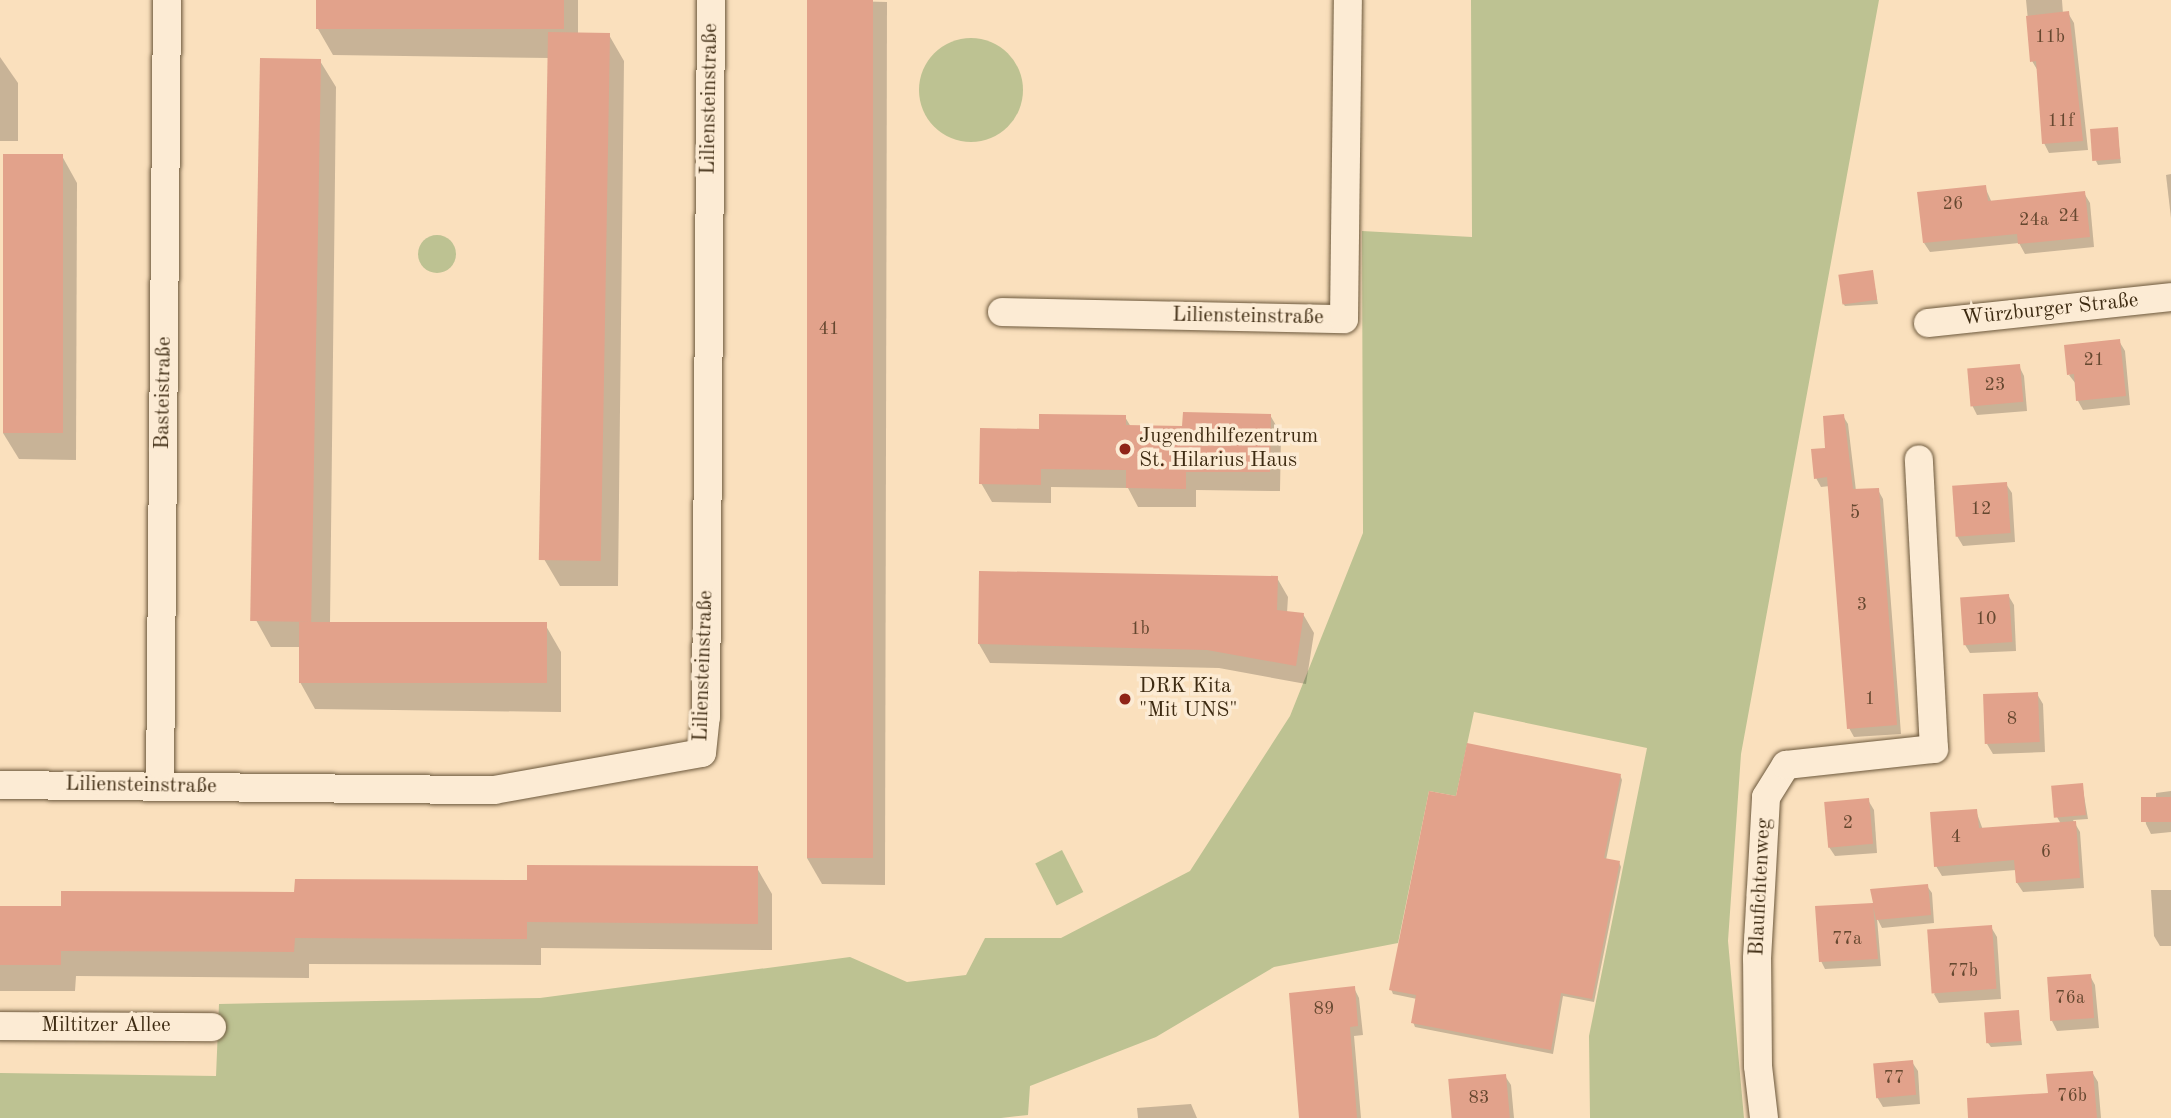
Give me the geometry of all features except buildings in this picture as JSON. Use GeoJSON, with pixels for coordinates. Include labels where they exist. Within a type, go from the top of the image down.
{"type":"FeatureCollection","features":[{"type":"Feature","properties":{"kind":"street","name":"Basteistraße"},"geometry":{"type":"LineString","coordinates":[[160,787],[167,0]]}},
{"type":"Feature","properties":{"kind":"street","name":"Liliensteinstraße"},"geometry":{"type":"LineString","coordinates":[[0,785],[494,789],[702,752],[706,717],[711,0]]}},
{"type":"Feature","properties":{"kind":"street","name":"Liliensteinstraße"},"geometry":{"type":"LineString","coordinates":[[1002,312],[1344,319],[1348,0]]}},
{"type":"Feature","properties":{"kind":"street","name":"Würzburger Straße"},"geometry":{"type":"LineString","coordinates":[[1928,323],[2171,298]]}},
{"type":"Feature","properties":{"kind":"street","name":"Blaufichtenweg"},"geometry":{"type":"LineString","coordinates":[[1764,1118],[1758,1066],[1757,959],[1766,797],[1786,765],[1934,749],[1919,459]]}},
{"type":"Feature","properties":{"kind":"street","name":"Miltitzer Allee"},"geometry":{"type":"LineString","coordinates":[[0,1026],[212,1027]]}},
{"type":"Feature","properties":{"kind":"green space"},"geometry":{"type":"Polygon","coordinates":[[[1471,0],[1879,0],[1741,754],[1728,941],[1744,1118],[1590,1118],[1589,1036],[1647,748],[1474,712],[1456,796],[1429,791],[1398,943],[1274,967],[1156,1037],[1030,1086],[1028,1115],[1001,1118],[0,1118],[0,1073],[216,1076],[219,1004],[540,998],[850,957],[907,982],[966,975],[985,938],[1061,938],[1190,871],[1290,716],[1363,533],[1362,231],[1472,237],[1471,0]]]}},
{"type":"Feature","properties":{"kind":"green space"},"geometry":{"type":"Polygon","coordinates":[[[971,38],[991,42],[1014,61],[1019,70],[1023,90],[1019,110],[1000,133],[991,138],[971,142],[951,138],[928,119],[923,110],[919,90],[923,70],[942,47],[951,42],[971,38]]]}},
{"type":"Feature","properties":{"kind":"green space"},"geometry":{"type":"Polygon","coordinates":[[[437,235],[450,241],[456,254],[450,267],[437,273],[424,267],[418,254],[424,241],[437,235]]]}},
{"type":"Feature","properties":{"kind":"green space"},"geometry":{"type":"Polygon","coordinates":[[[1062,850],[1083,892],[1057,905],[1035,864],[1062,850]]]}},
{"type":"Feature","properties":{"kind":"place","name":"Jugendhilfezentrum St. Hilarius Haus"},"geometry":{"type":"Point","coordinates":[1125,449]}},
{"type":"Feature","properties":{"kind":"place","name":"DRK Kita \"Mit UNS\""},"geometry":{"type":"Point","coordinates":[1125,699]}}]}
